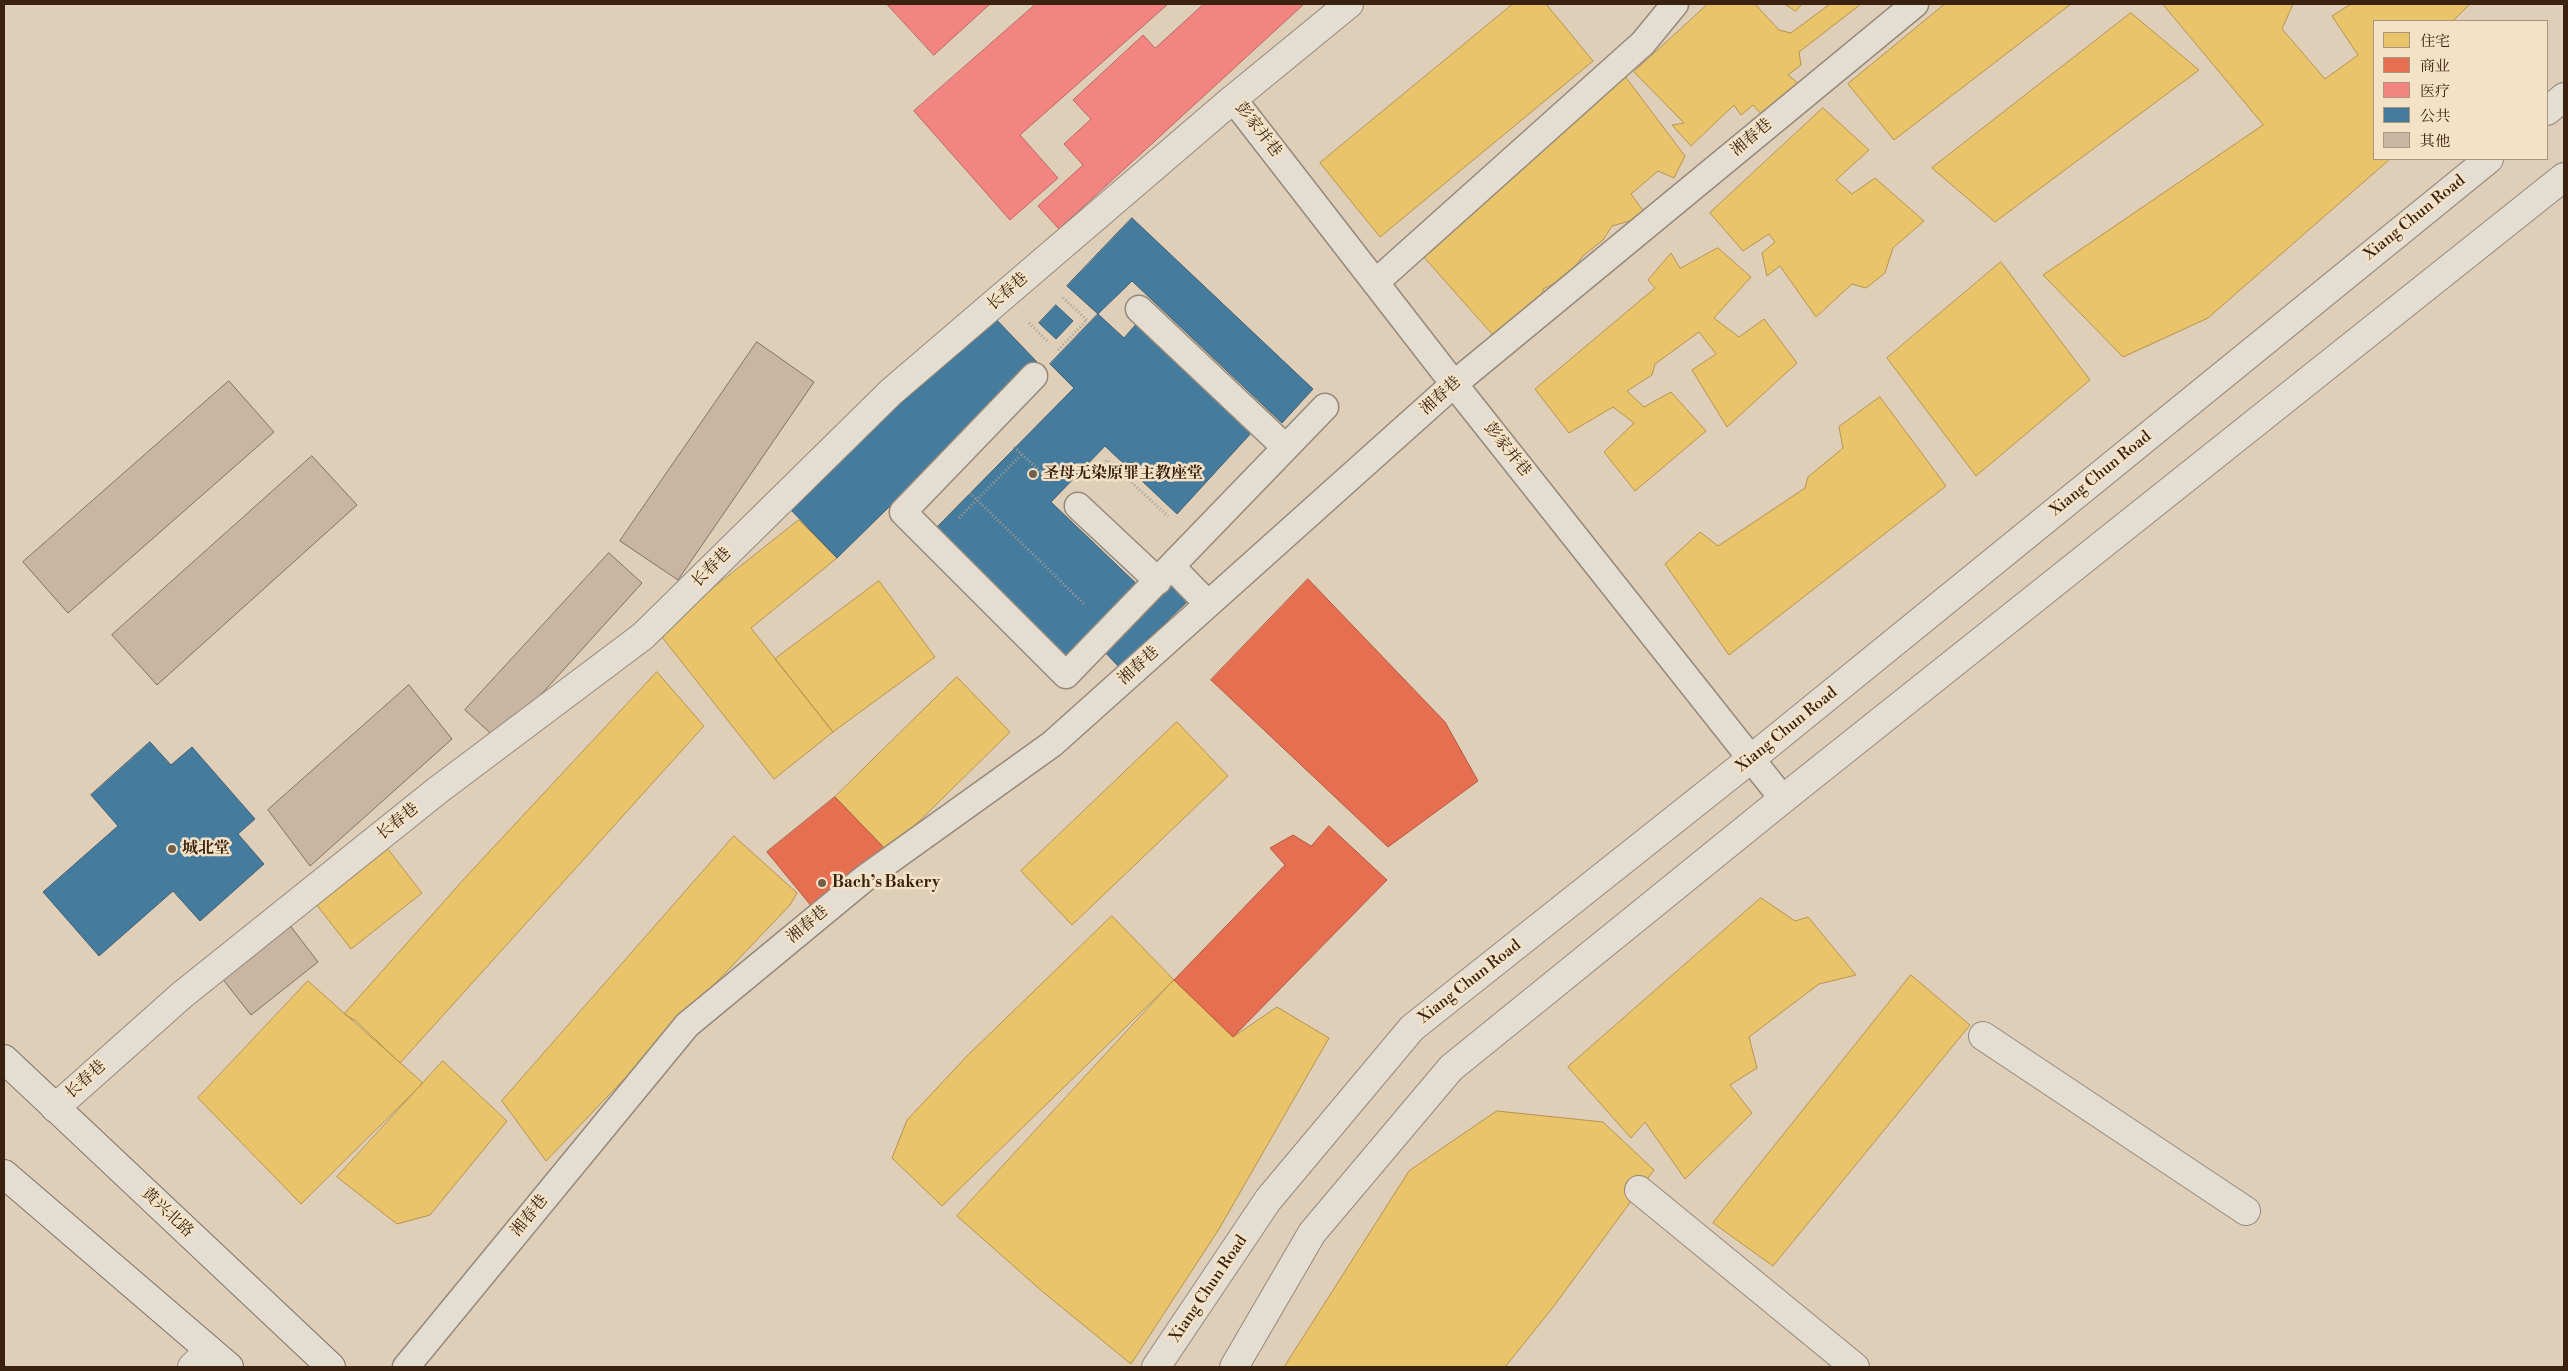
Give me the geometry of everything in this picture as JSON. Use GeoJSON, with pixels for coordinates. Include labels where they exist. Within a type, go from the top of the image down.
{"type":"FeatureCollection","features":[{"type":"Feature","properties":{"kind":"street","name":"长春巷"},"geometry":{"type":"LineString","coordinates":[[55,1108],[197,983],[438,790],[643,636],[891,392],[1233,98],[1349,4]]}},
{"type":"Feature","properties":{"kind":"street"},"geometry":{"type":"LineString","coordinates":[[2548,110],[2564,97]]}},
{"type":"Feature","properties":{"kind":"street","name":"Xiang Chun Road"},"geometry":{"type":"LineString","coordinates":[[1156,1367],[1268,1200],[1412,1028],[1752,758],[2488,160]]}},
{"type":"Feature","properties":{"kind":"street"},"geometry":{"type":"LineString","coordinates":[[1234,1367],[1312,1233],[1451,1068],[1783,799],[2564,177]]}},
{"type":"Feature","properties":{"kind":"street"},"geometry":{"type":"LineString","coordinates":[[1983,1036],[2246,1211]]}},
{"type":"Feature","properties":{"kind":"street","name":"黄兴北路"},"geometry":{"type":"LineString","coordinates":[[4,1059],[330,1367]]}},
{"type":"Feature","properties":{"kind":"street"},"geometry":{"type":"LineString","coordinates":[[4,1174],[201,1358],[229,1367]]}},
{"type":"Feature","properties":{"kind":"street"},"geometry":{"type":"LineString","coordinates":[[1639,1190],[1854,1367]]}},
{"type":"Feature","properties":{"kind":"lane"},"geometry":{"type":"LineString","coordinates":[[1376,282],[1643,43],[1675,4]]}},
{"type":"Feature","properties":{"kind":"lane","name":"湘春巷"},"geometry":{"type":"LineString","coordinates":[[406,1367],[687,1025],[865,878],[1052,744],[1454,384],[1915,4]]}},
{"type":"Feature","properties":{"kind":"lane","name":"彭家并巷"},"geometry":{"type":"LineString","coordinates":[[1233,98],[1454,384],[1783,799]]}},
{"type":"Feature","properties":{"kind":"lane"},"geometry":{"type":"LineString","coordinates":[[1139,308],[1285,447]]}},
{"type":"Feature","properties":{"kind":"lane"},"geometry":{"type":"LineString","coordinates":[[1034,376],[903,512],[1066,675],[1325,407]]}},
{"type":"Feature","properties":{"kind":"lane"},"geometry":{"type":"LineString","coordinates":[[1074,503],[1165,574],[1208,604]]}},
{"type":"Feature","properties":{"kind":"path"},"geometry":{"type":"LineString","coordinates":[[1034,317],[1028,323],[1057,352],[1087,320],[1057,293]]}},
{"type":"Feature","properties":{"kind":"path"},"geometry":{"type":"LineString","coordinates":[[988,424],[1074,503],[1107,460],[1196,542]]}},
{"type":"Feature","properties":{"kind":"path"},"geometry":{"type":"LineString","coordinates":[[935,544],[1022,454]]}},
{"type":"Feature","properties":{"kind":"path"},"geometry":{"type":"LineString","coordinates":[[945,468],[1111,630]]}},
{"type":"Feature","properties":{"kind":"building: 住宅"},"geometry":{"type":"Polygon","coordinates":[[[1513,4],[1546,4],[1593,61],[1380,237],[1320,163],[1513,4]]]}},
{"type":"Feature","properties":{"kind":"building: 住宅"},"geometry":{"type":"Polygon","coordinates":[[[1708,4],[1755,4],[1779,30],[1791,33],[1830,4],[1861,4],[1799,52],[1801,65],[1788,75],[1799,84],[1764,117],[1753,105],[1741,115],[1734,105],[1691,146],[1672,125],[1684,123],[1634,72],[1708,4]]]}},
{"type":"Feature","properties":{"kind":"building: 住宅"},"geometry":{"type":"Polygon","coordinates":[[[1785,4],[1802,4],[1796,11],[1785,4]]]}},
{"type":"Feature","properties":{"kind":"building: 住宅"},"geometry":{"type":"Polygon","coordinates":[[[1945,4],[2071,4],[1894,140],[1848,84],[1945,4]]]}},
{"type":"Feature","properties":{"kind":"building: 住宅"},"geometry":{"type":"Polygon","coordinates":[[[2163,4],[2293,4],[2282,29],[2325,79],[2358,55],[2332,16],[2351,4],[2470,4],[2454,20],[2373,20],[2373,160],[2389,160],[2208,318],[2123,357],[2043,275],[2263,125],[2163,4]]]}},
{"type":"Feature","properties":{"kind":"building: 住宅"},"geometry":{"type":"Polygon","coordinates":[[[2131,13],[2199,70],[1995,222],[1932,168],[2131,13]]]}},
{"type":"Feature","properties":{"kind":"building: 住宅"},"geometry":{"type":"Polygon","coordinates":[[[1624,75],[1685,156],[1674,178],[1658,171],[1631,194],[1647,216],[1612,226],[1603,240],[1583,256],[1566,278],[1543,289],[1544,305],[1521,327],[1492,334],[1422,255],[1624,75]]]}},
{"type":"Feature","properties":{"kind":"building: 住宅"},"geometry":{"type":"Polygon","coordinates":[[[1823,108],[1869,150],[1836,180],[1852,194],[1875,178],[1924,221],[1893,248],[1885,273],[1866,288],[1852,284],[1816,317],[1780,266],[1767,276],[1762,253],[1775,242],[1769,234],[1743,251],[1710,213],[1823,108]]]}},
{"type":"Feature","properties":{"kind":"building: 住宅"},"geometry":{"type":"Polygon","coordinates":[[[1718,248],[1751,277],[1714,318],[1739,337],[1764,319],[1797,363],[1727,427],[1692,370],[1716,354],[1699,332],[1655,364],[1652,375],[1627,391],[1644,407],[1671,392],[1706,431],[1635,491],[1604,452],[1634,423],[1613,407],[1569,433],[1535,389],[1655,288],[1648,280],[1671,253],[1680,268],[1718,248]]]}},
{"type":"Feature","properties":{"kind":"building: 住宅"},"geometry":{"type":"Polygon","coordinates":[[[2001,262],[2090,380],[1976,476],[1887,358],[2001,262]]]}},
{"type":"Feature","properties":{"kind":"building: 住宅"},"geometry":{"type":"Polygon","coordinates":[[[1880,397],[1946,486],[1729,655],[1665,564],[1700,532],[1718,546],[1805,488],[1808,477],[1843,448],[1839,427],[1880,397]]]}},
{"type":"Feature","properties":{"kind":"building: 住宅"},"geometry":{"type":"Polygon","coordinates":[[[799,520],[837,558],[751,628],[833,732],[774,779],[658,632],[799,520]]]}},
{"type":"Feature","properties":{"kind":"building: 住宅"},"geometry":{"type":"Polygon","coordinates":[[[879,581],[935,657],[833,732],[775,659],[879,581]]]}},
{"type":"Feature","properties":{"kind":"building: 住宅"},"geometry":{"type":"Polygon","coordinates":[[[657,672],[704,726],[400,1063],[356,1021],[344,1014],[464,879],[657,672]]]}},
{"type":"Feature","properties":{"kind":"building: 住宅"},"geometry":{"type":"Polygon","coordinates":[[[957,677],[1010,732],[888,852],[835,797],[957,677]]]}},
{"type":"Feature","properties":{"kind":"building: 住宅"},"geometry":{"type":"Polygon","coordinates":[[[1177,722],[1228,776],[1072,925],[1021,871],[1177,722]]]}},
{"type":"Feature","properties":{"kind":"building: 住宅"},"geometry":{"type":"Polygon","coordinates":[[[734,836],[797,893],[790,905],[546,1161],[502,1101],[734,836]]]}},
{"type":"Feature","properties":{"kind":"building: 住宅"},"geometry":{"type":"Polygon","coordinates":[[[387,848],[422,893],[351,949],[316,904],[387,848]]]}},
{"type":"Feature","properties":{"kind":"building: 住宅"},"geometry":{"type":"Polygon","coordinates":[[[1761,898],[1795,921],[1808,917],[1856,975],[1819,984],[1749,1037],[1757,1068],[1730,1085],[1752,1113],[1685,1179],[1645,1122],[1631,1138],[1568,1067],[1761,898]]]}},
{"type":"Feature","properties":{"kind":"building: 住宅"},"geometry":{"type":"Polygon","coordinates":[[[1112,916],[1174,980],[942,1206],[892,1158],[907,1120],[968,1055],[1112,916]]]}},
{"type":"Feature","properties":{"kind":"building: 住宅"},"geometry":{"type":"Polygon","coordinates":[[[1911,975],[1970,1025],[1773,1266],[1713,1223],[1911,975]]]}},
{"type":"Feature","properties":{"kind":"building: 住宅"},"geometry":{"type":"Polygon","coordinates":[[[1174,980],[1233,1037],[1277,1007],[1329,1038],[1219,1229],[1131,1364],[1043,1292],[957,1216],[1174,980]]]}},
{"type":"Feature","properties":{"kind":"building: 住宅"},"geometry":{"type":"Polygon","coordinates":[[[308,981],[423,1083],[301,1204],[198,1098],[308,981]]]}},
{"type":"Feature","properties":{"kind":"building: 住宅"},"geometry":{"type":"Polygon","coordinates":[[[443,1061],[507,1121],[430,1215],[397,1224],[337,1177],[443,1061]]]}},
{"type":"Feature","properties":{"kind":"building: 住宅"},"geometry":{"type":"Polygon","coordinates":[[[1497,1111],[1603,1122],[1654,1170],[1554,1306],[1505,1367],[1284,1367],[1409,1171],[1497,1111]]]}},
{"type":"Feature","properties":{"kind":"building: 商业"},"geometry":{"type":"Polygon","coordinates":[[[1308,579],[1445,722],[1478,781],[1388,847],[1211,680],[1308,579]]]}},
{"type":"Feature","properties":{"kind":"building: 商业","name":"Bach’s Bakery"},"geometry":{"type":"Polygon","coordinates":[[[835,797],[888,852],[817,913],[767,852],[835,797]]]}},
{"type":"Feature","properties":{"kind":"building: 商业"},"geometry":{"type":"Polygon","coordinates":[[[1329,826],[1387,880],[1233,1037],[1174,980],[1285,865],[1270,848],[1293,835],[1311,846],[1329,826]]]}},
{"type":"Feature","properties":{"kind":"building: 医疗"},"geometry":{"type":"Polygon","coordinates":[[[887,4],[990,4],[934,55],[887,4]]]}},
{"type":"Feature","properties":{"kind":"building: 医疗"},"geometry":{"type":"Polygon","coordinates":[[[1036,4],[1168,4],[1020,135],[1058,178],[1010,220],[914,111],[1036,4]]]}},
{"type":"Feature","properties":{"kind":"building: 医疗"},"geometry":{"type":"Polygon","coordinates":[[[1204,4],[1304,4],[1059,229],[1038,206],[1083,165],[1064,144],[1091,119],[1073,100],[1143,35],[1155,48],[1204,4]]]}},
{"type":"Feature","properties":{"kind":"building: 公共"},"geometry":{"type":"Polygon","coordinates":[[[1132,218],[1313,389],[1282,423],[1132,281],[1098,314],[1067,286],[1132,218]]]}},
{"type":"Feature","properties":{"kind":"building: 公共"},"geometry":{"type":"Polygon","coordinates":[[[1056,305],[1073,321],[1056,339],[1039,323],[1056,305]]]}},
{"type":"Feature","properties":{"kind":"building: 公共"},"geometry":{"type":"Polygon","coordinates":[[[991,314],[1037,362],[837,558],[791,510],[991,314]]]}},
{"type":"Feature","properties":{"kind":"building: 公共","name":"圣母无染原罪主教座堂"},"geometry":{"type":"Polygon","coordinates":[[[1098,314],[1124,338],[1138,322],[1253,431],[1177,514],[1105,446],[1051,502],[1143,590],[1072,665],[932,532],[1074,388],[1050,364],[1098,314]]]}},
{"type":"Feature","properties":{"kind":"building: 公共"},"geometry":{"type":"Polygon","coordinates":[[[1173,580],[1190,599],[1119,667],[1101,648],[1173,580]]]}},
{"type":"Feature","properties":{"kind":"building: 公共","name":"城北堂"},"geometry":{"type":"Polygon","coordinates":[[[150,742],[171,765],[192,747],[255,819],[238,834],[264,864],[200,921],[173,891],[99,956],[43,892],[118,826],[91,795],[150,742]]]}},
{"type":"Feature","properties":{"kind":"building: 其他"},"geometry":{"type":"Polygon","coordinates":[[[757,342],[814,382],[678,580],[620,541],[757,342]]]}},
{"type":"Feature","properties":{"kind":"building: 其他"},"geometry":{"type":"Polygon","coordinates":[[[229,381],[274,432],[68,613],[23,562],[229,381]]]}},
{"type":"Feature","properties":{"kind":"building: 其他"},"geometry":{"type":"Polygon","coordinates":[[[312,456],[357,505],[157,685],[112,635],[312,456]]]}},
{"type":"Feature","properties":{"kind":"building: 其他"},"geometry":{"type":"Polygon","coordinates":[[[609,553],[642,583],[499,741],[465,710],[609,553]]]}},
{"type":"Feature","properties":{"kind":"building: 其他"},"geometry":{"type":"Polygon","coordinates":[[[409,685],[452,739],[310,866],[268,810],[409,685]]]}},
{"type":"Feature","properties":{"kind":"building: 其他"},"geometry":{"type":"Polygon","coordinates":[[[289,924],[318,962],[251,1015],[221,977],[289,924]]]}},
{"type":"Feature","properties":{"kind":"place","name":"圣母无染原罪主教座堂"},"geometry":{"type":"Point","coordinates":[1033,474]}},
{"type":"Feature","properties":{"kind":"place","name":"城北堂"},"geometry":{"type":"Point","coordinates":[172,849]}},
{"type":"Feature","properties":{"kind":"place","name":"Bach’s Bakery"},"geometry":{"type":"Point","coordinates":[822,883]}}]}
